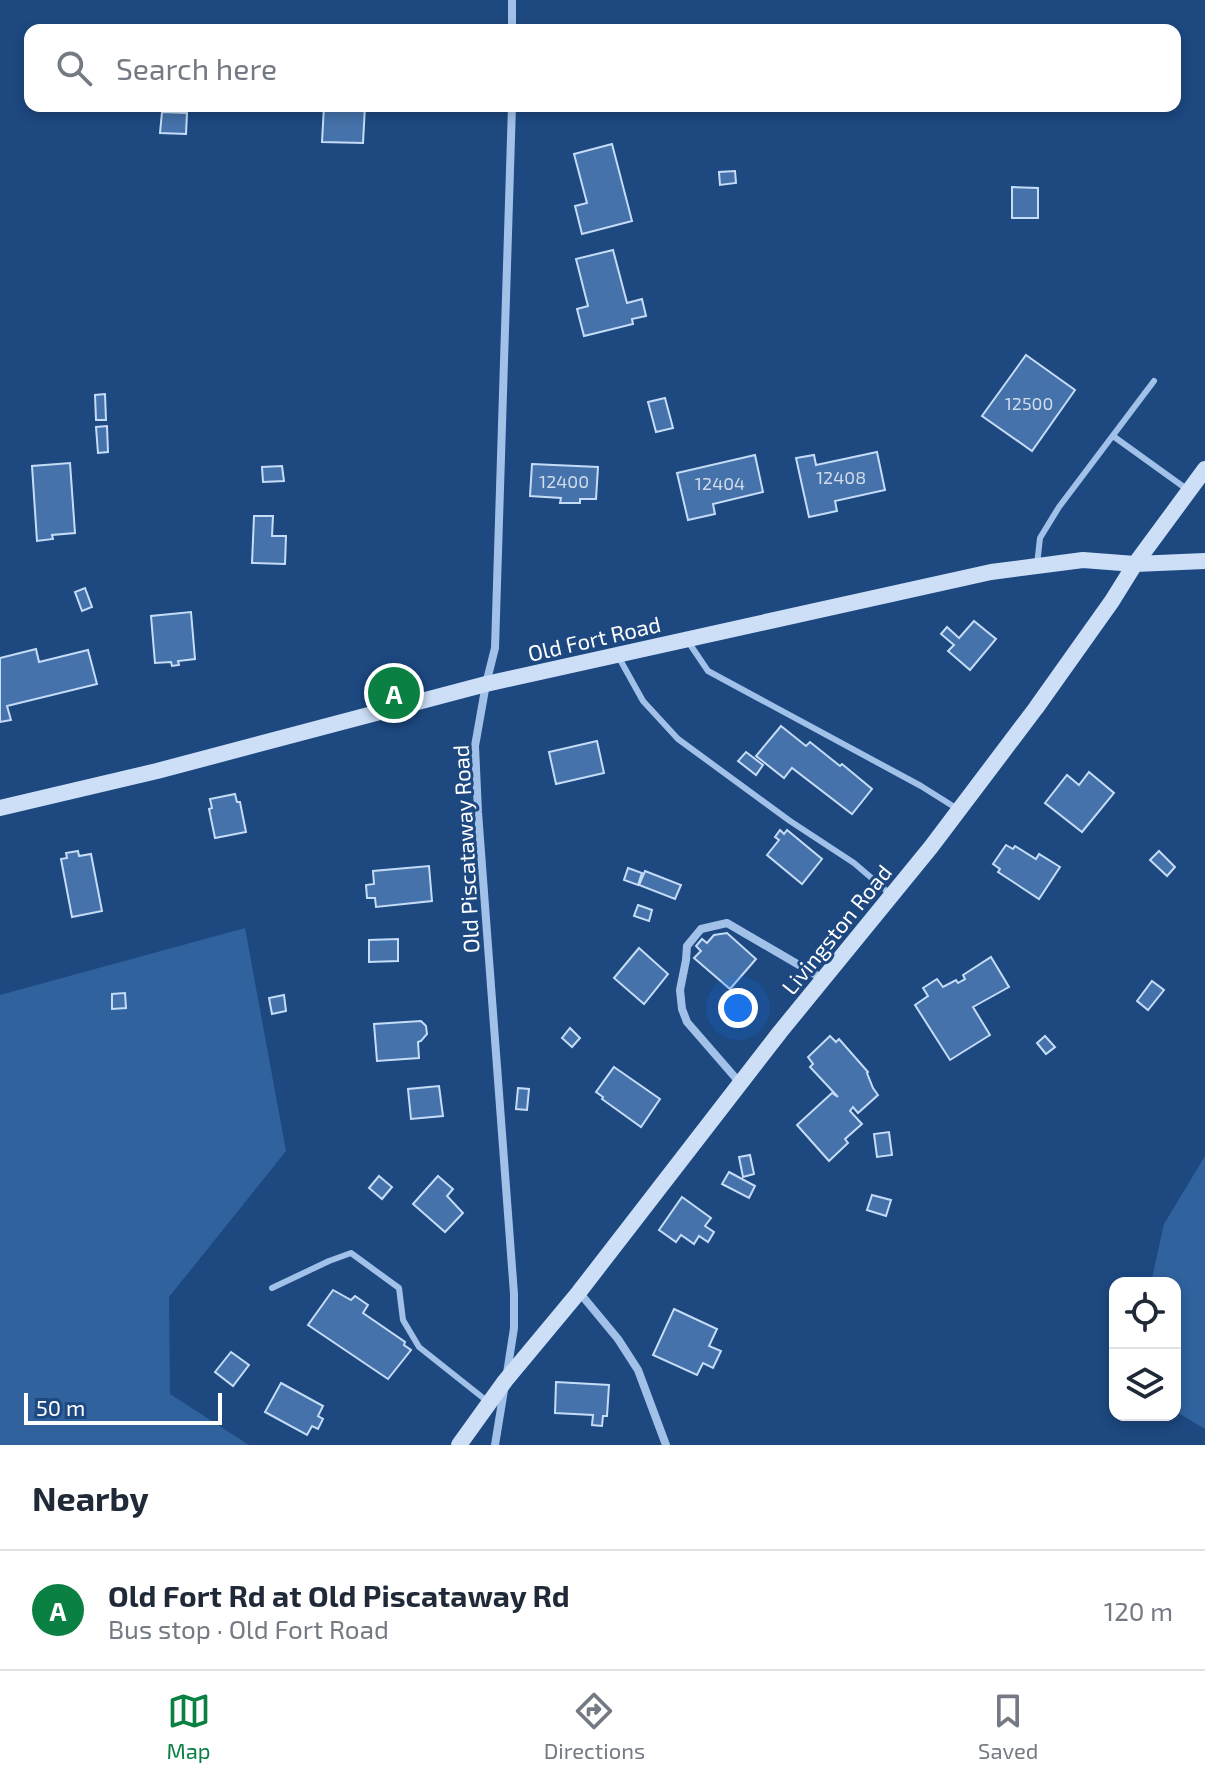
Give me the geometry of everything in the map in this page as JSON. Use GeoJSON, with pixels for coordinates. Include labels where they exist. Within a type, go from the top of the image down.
{"type":"FeatureCollection","features":[{"type":"Feature","properties":{"kind":"main road","name":"Livingston Road"},"geometry":{"type":"LineString","coordinates":[[459,1445],[505,1381],[579,1292],[740,1083],[959,810],[1045,696],[1135,564],[1205,469]]}},
{"type":"Feature","properties":{"kind":"main road","name":"Old Fort Road"},"geometry":{"type":"LineString","coordinates":[[0,808],[157,771],[486,684],[991,572],[1083,560],[1135,564],[1205,561]]}},
{"type":"Feature","properties":{"kind":"street"},"geometry":{"type":"LineString","coordinates":[[512,0],[512,24]]}},
{"type":"Feature","properties":{"kind":"street","name":"Old Piscataway Road"},"geometry":{"type":"LineString","coordinates":[[495,1445],[514,1328],[514,1294],[475,746],[495,648],[512,112]]}},
{"type":"Feature","properties":{"kind":"street"},"geometry":{"type":"LineString","coordinates":[[740,1083],[687,1022],[680,990],[687,946],[701,929],[727,923],[823,979]]}},
{"type":"Feature","properties":{"kind":"street"},"geometry":{"type":"LineString","coordinates":[[579,1292],[618,1339],[638,1370],[666,1445]]}},
{"type":"Feature","properties":{"kind":"lane"},"geometry":{"type":"LineString","coordinates":[[1037,565],[1040,538],[1059,507],[1154,381]]}},
{"type":"Feature","properties":{"kind":"lane"},"geometry":{"type":"LineString","coordinates":[[1113,436],[1189,491]]}},
{"type":"Feature","properties":{"kind":"lane"},"geometry":{"type":"LineString","coordinates":[[687,640],[708,671],[921,786],[959,810]]}},
{"type":"Feature","properties":{"kind":"lane"},"geometry":{"type":"LineString","coordinates":[[618,655],[643,701],[678,739],[790,821],[854,863],[892,895]]}},
{"type":"Feature","properties":{"kind":"lane"},"geometry":{"type":"LineString","coordinates":[[272,1288],[351,1253],[399,1288],[403,1320],[419,1347],[489,1403]]}},
{"type":"Feature","properties":{"kind":"shaded area"},"geometry":{"type":"Polygon","coordinates":[[[245,928],[286,1151],[169,1297],[170,1394],[249,1445],[0,1445],[0,995],[245,928]]]}},
{"type":"Feature","properties":{"kind":"shaded area"},"geometry":{"type":"Polygon","coordinates":[[[1205,1156],[1205,1429],[1181,1415],[1181,1277],[1152,1277],[1164,1224],[1205,1156]]]}},
{"type":"Feature","properties":{"kind":"building"},"geometry":{"type":"Polygon","coordinates":[[[162,112],[187,113],[186,134],[160,133],[162,112]]]}},
{"type":"Feature","properties":{"kind":"building"},"geometry":{"type":"Polygon","coordinates":[[[324,112],[365,112],[363,143],[322,142],[324,112]]]}},
{"type":"Feature","properties":{"kind":"building"},"geometry":{"type":"Polygon","coordinates":[[[612,144],[632,221],[582,234],[575,206],[587,203],[574,154],[612,144]]]}},
{"type":"Feature","properties":{"kind":"building"},"geometry":{"type":"Polygon","coordinates":[[[735,171],[736,183],[720,185],[719,172],[735,171]]]}},
{"type":"Feature","properties":{"kind":"building"},"geometry":{"type":"Polygon","coordinates":[[[1012,187],[1038,188],[1038,218],[1012,218],[1012,187]]]}},
{"type":"Feature","properties":{"kind":"building"},"geometry":{"type":"Polygon","coordinates":[[[613,250],[627,303],[642,299],[646,316],[632,319],[633,324],[584,336],[577,309],[588,306],[576,259],[613,250]]]}},
{"type":"Feature","properties":{"kind":"building"},"geometry":{"type":"Polygon","coordinates":[[[1026,355],[1075,390],[1032,451],[982,416],[1026,355]]]}},
{"type":"Feature","properties":{"kind":"building"},"geometry":{"type":"Polygon","coordinates":[[[105,394],[106,420],[96,420],[95,395],[105,394]]]}},
{"type":"Feature","properties":{"kind":"building"},"geometry":{"type":"Polygon","coordinates":[[[665,398],[673,428],[656,432],[648,402],[665,398]]]}},
{"type":"Feature","properties":{"kind":"building"},"geometry":{"type":"Polygon","coordinates":[[[107,426],[108,452],[98,453],[96,427],[107,426]]]}},
{"type":"Feature","properties":{"kind":"building"},"geometry":{"type":"Polygon","coordinates":[[[877,452],[885,490],[835,501],[837,511],[809,517],[796,458],[814,455],[816,465],[877,452]]]}},
{"type":"Feature","properties":{"kind":"building"},"geometry":{"type":"Polygon","coordinates":[[[755,455],[763,492],[713,504],[715,514],[688,520],[677,473],[755,455]]]}},
{"type":"Feature","properties":{"kind":"building"},"geometry":{"type":"Polygon","coordinates":[[[70,463],[75,533],[52,535],[53,539],[37,541],[32,466],[70,463]]]}},
{"type":"Feature","properties":{"kind":"building"},"geometry":{"type":"Polygon","coordinates":[[[532,464],[598,467],[596,499],[560,503],[561,498],[530,496],[532,464]]]}},
{"type":"Feature","properties":{"kind":"building"},"geometry":{"type":"Polygon","coordinates":[[[282,466],[284,481],[263,482],[262,467],[282,466]]]}},
{"type":"Feature","properties":{"kind":"building"},"geometry":{"type":"Polygon","coordinates":[[[254,516],[273,516],[272,536],[286,536],[285,564],[252,563],[254,516]]]}},
{"type":"Feature","properties":{"kind":"building"},"geometry":{"type":"Polygon","coordinates":[[[85,588],[92,607],[82,611],[75,592],[85,588]]]}},
{"type":"Feature","properties":{"kind":"building"},"geometry":{"type":"Polygon","coordinates":[[[191,612],[195,659],[178,661],[179,665],[172,666],[171,662],[155,663],[151,616],[191,612]]]}},
{"type":"Feature","properties":{"kind":"building"},"geometry":{"type":"Polygon","coordinates":[[[974,621],[996,639],[970,670],[948,651],[954,645],[941,634],[947,627],[959,638],[974,621]]]}},
{"type":"Feature","properties":{"kind":"building"},"geometry":{"type":"Polygon","coordinates":[[[36,649],[39,662],[88,650],[97,684],[7,706],[11,720],[0,722],[0,658],[36,649]]]}},
{"type":"Feature","properties":{"kind":"building"},"geometry":{"type":"Polygon","coordinates":[[[781,726],[806,746],[810,742],[840,766],[842,764],[872,789],[852,814],[792,768],[784,778],[756,756],[781,726]]]}},
{"type":"Feature","properties":{"kind":"building"},"geometry":{"type":"Polygon","coordinates":[[[597,741],[604,773],[556,784],[549,752],[597,741]]]}},
{"type":"Feature","properties":{"kind":"building"},"geometry":{"type":"Polygon","coordinates":[[[746,752],[763,765],[756,775],[738,761],[746,752]]]}},
{"type":"Feature","properties":{"kind":"building"},"geometry":{"type":"Polygon","coordinates":[[[1089,772],[1114,793],[1082,832],[1045,803],[1067,775],[1079,785],[1089,772]]]}},
{"type":"Feature","properties":{"kind":"building"},"geometry":{"type":"Polygon","coordinates":[[[235,794],[237,802],[240,802],[246,832],[215,838],[210,799],[235,794]]]}},
{"type":"Feature","properties":{"kind":"building"},"geometry":{"type":"Polygon","coordinates":[[[780,830],[784,834],[787,830],[822,859],[802,884],[767,855],[779,840],[775,837],[780,830]]]}},
{"type":"Feature","properties":{"kind":"building"},"geometry":{"type":"Polygon","coordinates":[[[1006,845],[1013,849],[1015,846],[1036,859],[1039,854],[1060,867],[1039,899],[998,872],[1000,869],[993,864],[1006,845]]]}},
{"type":"Feature","properties":{"kind":"building"},"geometry":{"type":"Polygon","coordinates":[[[78,851],[79,856],[91,854],[102,911],[72,917],[61,859],[67,858],[66,853],[78,851]]]}},
{"type":"Feature","properties":{"kind":"building"},"geometry":{"type":"Polygon","coordinates":[[[1159,851],[1175,867],[1167,876],[1150,860],[1159,851]]]}},
{"type":"Feature","properties":{"kind":"building"},"geometry":{"type":"Polygon","coordinates":[[[429,866],[432,901],[376,907],[375,898],[367,898],[366,885],[374,884],[373,871],[429,866]]]}},
{"type":"Feature","properties":{"kind":"building"},"geometry":{"type":"Polygon","coordinates":[[[628,868],[642,873],[638,885],[624,880],[628,868]]]}},
{"type":"Feature","properties":{"kind":"building"},"geometry":{"type":"Polygon","coordinates":[[[645,871],[681,885],[675,899],[639,885],[645,871]]]}},
{"type":"Feature","properties":{"kind":"building"},"geometry":{"type":"Polygon","coordinates":[[[638,905],[652,910],[649,921],[634,916],[638,905]]]}},
{"type":"Feature","properties":{"kind":"building"},"geometry":{"type":"Polygon","coordinates":[[[727,933],[756,959],[730,989],[694,958],[701,951],[696,946],[702,939],[707,943],[714,935],[727,933]]]}},
{"type":"Feature","properties":{"kind":"building"},"geometry":{"type":"Polygon","coordinates":[[[398,939],[398,961],[369,962],[369,940],[398,939]]]}},
{"type":"Feature","properties":{"kind":"building"},"geometry":{"type":"Polygon","coordinates":[[[639,948],[668,974],[644,1004],[614,978],[639,948]]]}},
{"type":"Feature","properties":{"kind":"building"},"geometry":{"type":"Polygon","coordinates":[[[991,957],[1009,987],[973,1007],[990,1035],[950,1060],[915,1005],[928,996],[923,988],[937,979],[943,987],[956,980],[958,983],[965,979],[963,975],[991,957]]]}},
{"type":"Feature","properties":{"kind":"building"},"geometry":{"type":"Polygon","coordinates":[[[1152,981],[1164,990],[1148,1010],[1137,1001],[1152,981]]]}},
{"type":"Feature","properties":{"kind":"building"},"geometry":{"type":"Polygon","coordinates":[[[125,993],[126,1008],[112,1009],[112,994],[125,993]]]}},
{"type":"Feature","properties":{"kind":"building"},"geometry":{"type":"Polygon","coordinates":[[[284,995],[286,1011],[272,1014],[269,998],[284,995]]]}},
{"type":"Feature","properties":{"kind":"building"},"geometry":{"type":"Polygon","coordinates":[[[421,1021],[426,1026],[427,1034],[418,1042],[419,1058],[377,1061],[374,1024],[421,1021]]]}},
{"type":"Feature","properties":{"kind":"building"},"geometry":{"type":"Polygon","coordinates":[[[570,1028],[580,1038],[572,1047],[562,1038],[570,1028]]]}},
{"type":"Feature","properties":{"kind":"building"},"geometry":{"type":"Polygon","coordinates":[[[830,1036],[836,1042],[839,1039],[868,1072],[878,1095],[858,1113],[853,1107],[850,1111],[862,1124],[845,1139],[848,1143],[829,1161],[797,1125],[832,1093],[838,1097],[810,1067],[813,1064],[808,1057],[830,1036]]]}},
{"type":"Feature","properties":{"kind":"building"},"geometry":{"type":"Polygon","coordinates":[[[1045,1036],[1055,1047],[1046,1054],[1037,1043],[1045,1036]]]}},
{"type":"Feature","properties":{"kind":"building"},"geometry":{"type":"Polygon","coordinates":[[[614,1067],[660,1099],[641,1127],[596,1092],[614,1067]]]}},
{"type":"Feature","properties":{"kind":"building"},"geometry":{"type":"Polygon","coordinates":[[[439,1086],[443,1116],[411,1119],[408,1089],[439,1086]]]}},
{"type":"Feature","properties":{"kind":"building"},"geometry":{"type":"Polygon","coordinates":[[[518,1088],[529,1089],[527,1110],[516,1109],[518,1088]]]}},
{"type":"Feature","properties":{"kind":"building"},"geometry":{"type":"Polygon","coordinates":[[[889,1132],[892,1155],[877,1157],[874,1134],[889,1132]]]}},
{"type":"Feature","properties":{"kind":"building"},"geometry":{"type":"Polygon","coordinates":[[[750,1155],[754,1174],[743,1177],[739,1157],[750,1155]]]}},
{"type":"Feature","properties":{"kind":"building"},"geometry":{"type":"Polygon","coordinates":[[[729,1172],[755,1186],[749,1198],[722,1184],[729,1172]]]}},
{"type":"Feature","properties":{"kind":"building"},"geometry":{"type":"Polygon","coordinates":[[[379,1176],[392,1187],[382,1199],[369,1188],[379,1176]]]}},
{"type":"Feature","properties":{"kind":"building"},"geometry":{"type":"Polygon","coordinates":[[[438,1176],[453,1189],[447,1196],[463,1213],[445,1232],[413,1204],[438,1176]]]}},
{"type":"Feature","properties":{"kind":"building"},"geometry":{"type":"Polygon","coordinates":[[[872,1195],[891,1200],[886,1216],[867,1210],[872,1195]]]}},
{"type":"Feature","properties":{"kind":"building"},"geometry":{"type":"Polygon","coordinates":[[[682,1197],[711,1218],[705,1226],[714,1232],[708,1242],[699,1236],[694,1244],[681,1235],[676,1242],[659,1230],[682,1197]]]}},
{"type":"Feature","properties":{"kind":"building"},"geometry":{"type":"Polygon","coordinates":[[[333,1290],[351,1300],[355,1296],[368,1305],[363,1313],[405,1342],[404,1345],[411,1350],[388,1379],[308,1325],[333,1290]]]}},
{"type":"Feature","properties":{"kind":"building"},"geometry":{"type":"Polygon","coordinates":[[[674,1309],[717,1329],[709,1346],[721,1351],[713,1368],[703,1363],[697,1375],[653,1355],[674,1309]]]}},
{"type":"Feature","properties":{"kind":"building"},"geometry":{"type":"Polygon","coordinates":[[[231,1352],[249,1365],[233,1386],[215,1372],[231,1352]]]}},
{"type":"Feature","properties":{"kind":"building"},"geometry":{"type":"Polygon","coordinates":[[[556,1382],[609,1385],[607,1416],[603,1416],[602,1426],[592,1425],[593,1415],[555,1413],[556,1382]]]}},
{"type":"Feature","properties":{"kind":"building"},"geometry":{"type":"Polygon","coordinates":[[[281,1383],[323,1406],[318,1416],[323,1419],[318,1429],[312,1426],[307,1435],[265,1412],[281,1383]]]}},
{"type":"Feature","properties":{"kind":"place","name":"Old Fort Rd at Old Piscataway Rd"},"geometry":{"type":"Point","coordinates":[394,693]}}]}
